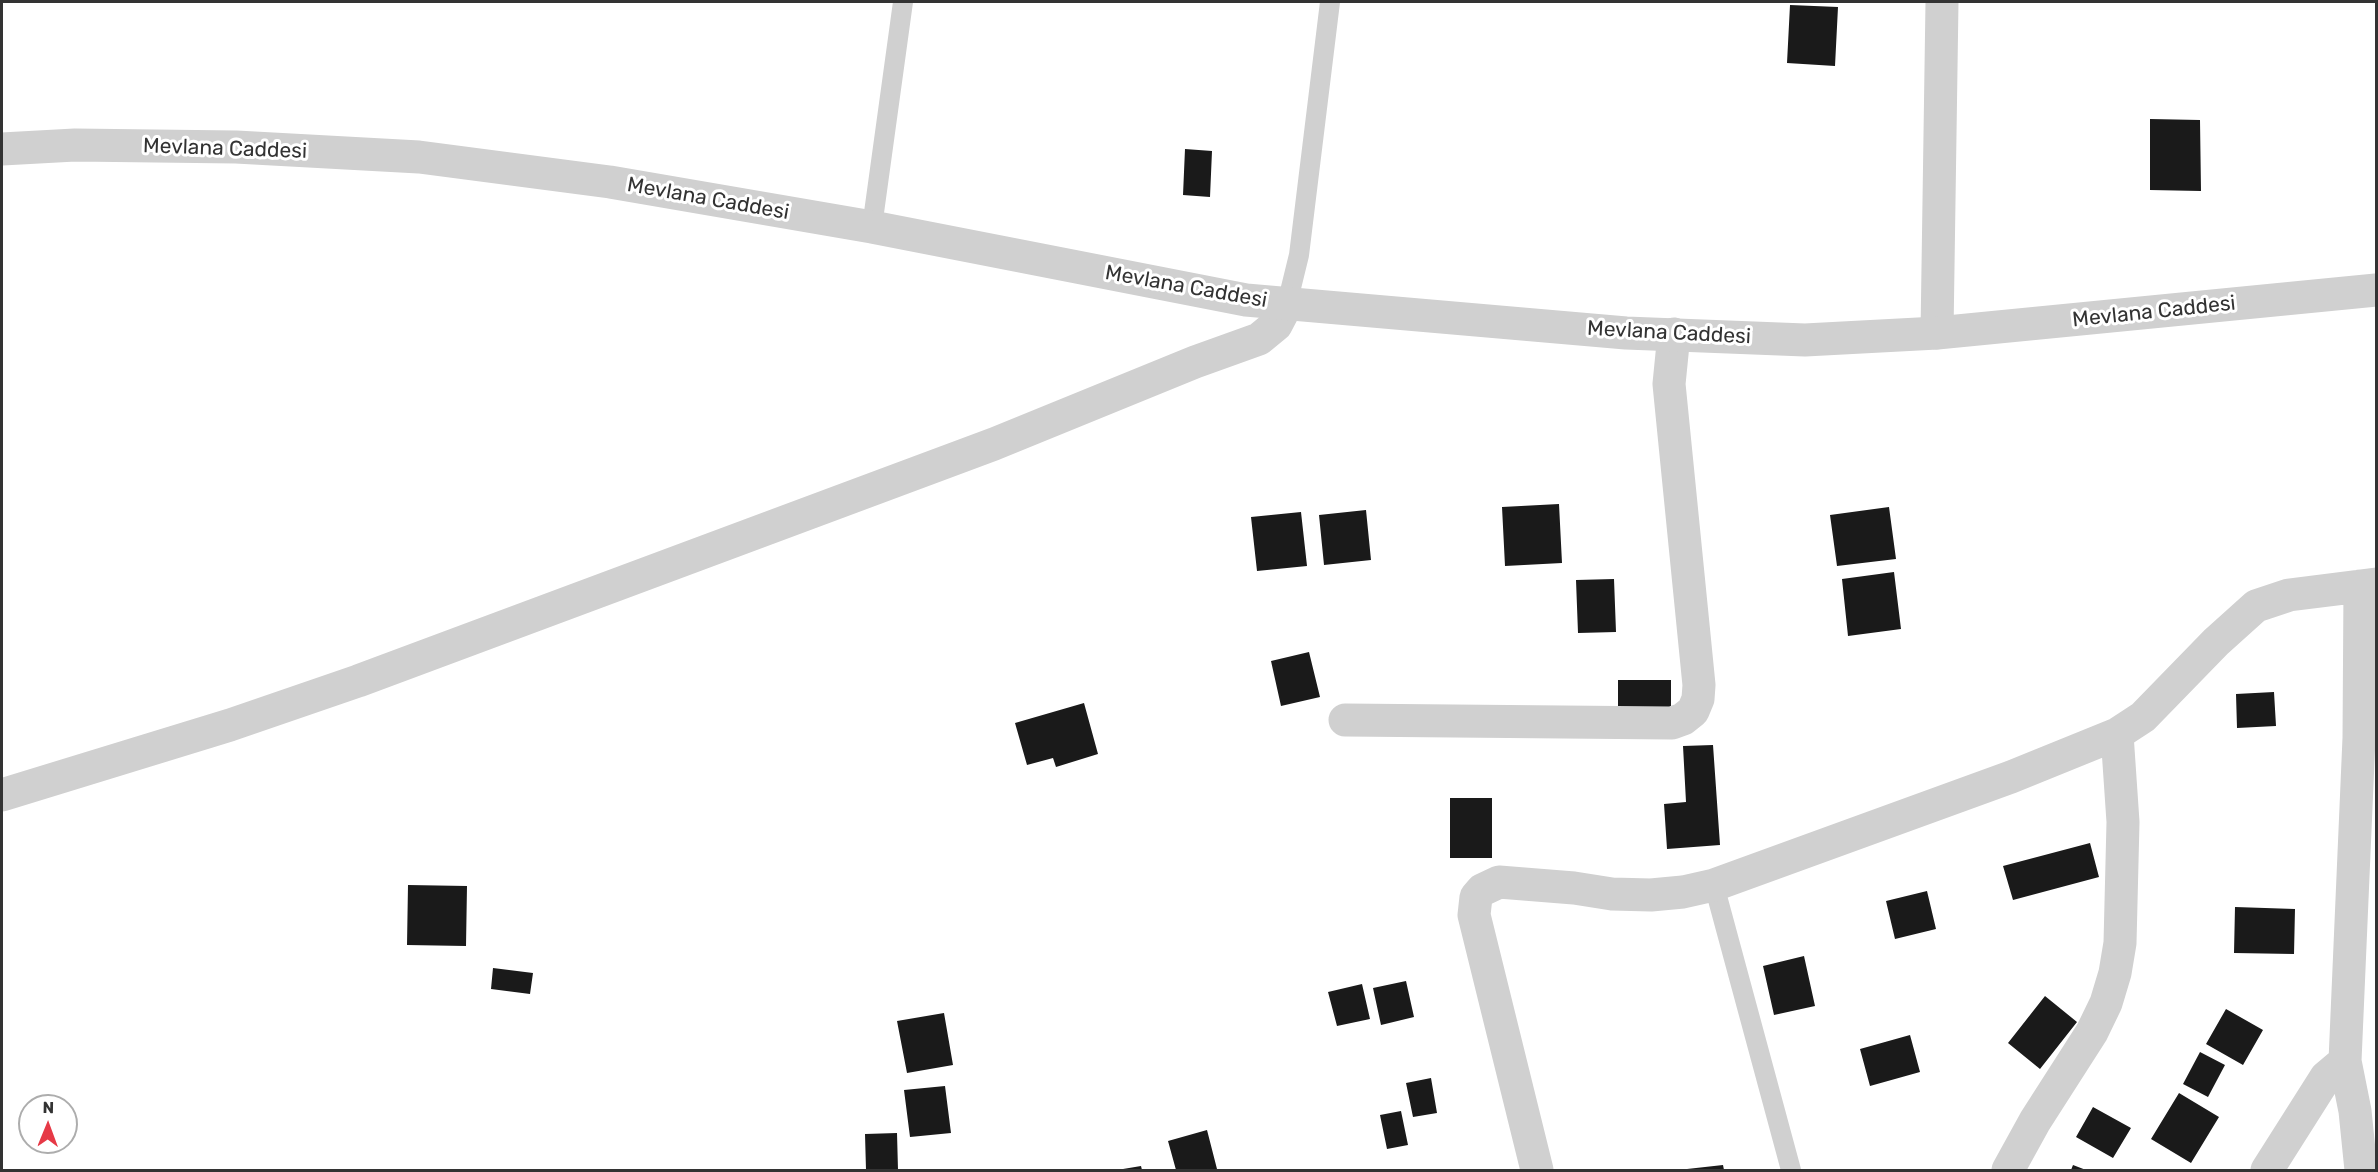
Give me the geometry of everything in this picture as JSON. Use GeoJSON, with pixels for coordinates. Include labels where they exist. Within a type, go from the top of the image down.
{"type":"FeatureCollection","features":[{"type":"Feature","properties":{"kind":"street"},"geometry":{"type":"LineString","coordinates":[[1937,333],[1942,2]]}},
{"type":"Feature","properties":{"kind":"street","name":"Mevlana Caddesi"},"geometry":{"type":"LineString","coordinates":[[2,149],[75,145],[236,147],[419,157],[610,182],[872,227],[1246,300],[1626,333],[1805,340],[1937,333],[2376,291]]}},
{"type":"Feature","properties":{"kind":"street"},"geometry":{"type":"LineString","coordinates":[[2,795],[209,732],[358,681],[994,444],[1195,362],[1259,339],[1276,325],[1287,304]]}},
{"type":"Feature","properties":{"kind":"street"},"geometry":{"type":"LineString","coordinates":[[1345,720],[1672,723],[1683,719],[1693,711],[1700,685],[1669,384],[1674,334]]}},
{"type":"Feature","properties":{"kind":"street"},"geometry":{"type":"LineString","coordinates":[[1537,1170],[1474,915],[1476,897],[1490,884],[1499,882],[1651,896],[1714,885],[2011,777],[2117,734],[2143,717],[2216,642],[2256,606],[2289,595],[2368,585],[2345,1061],[2355,1112],[2361,1170]]}},
{"type":"Feature","properties":{"kind":"street"},"geometry":{"type":"LineString","coordinates":[[2008,1170],[2035,1121],[2092,1032],[2106,1003],[2115,973],[2120,943],[2123,822],[2117,734]]}},
{"type":"Feature","properties":{"kind":"street"},"geometry":{"type":"LineString","coordinates":[[2267,1170],[2326,1077],[2345,1061]]}},
{"type":"Feature","properties":{"kind":"lane"},"geometry":{"type":"LineString","coordinates":[[872,227],[903,2]]}},
{"type":"Feature","properties":{"kind":"lane"},"geometry":{"type":"LineString","coordinates":[[1287,304],[1299,255],[1330,2]]}},
{"type":"Feature","properties":{"kind":"lane"},"geometry":{"type":"LineString","coordinates":[[1714,885],[1791,1170]]}},
{"type":"Feature","properties":{"kind":"building"},"geometry":{"type":"Polygon","coordinates":[[[1790,5],[1838,7],[1835,66],[1787,63],[1790,5]]]}},
{"type":"Feature","properties":{"kind":"building"},"geometry":{"type":"Polygon","coordinates":[[[2150,119],[2200,120],[2201,191],[2150,190],[2150,119]]]}},
{"type":"Feature","properties":{"kind":"building"},"geometry":{"type":"Polygon","coordinates":[[[1185,149],[1212,151],[1210,197],[1183,195],[1185,149]]]}},
{"type":"Feature","properties":{"kind":"building"},"geometry":{"type":"Polygon","coordinates":[[[1559,504],[1562,563],[1505,566],[1502,507],[1559,504]]]}},
{"type":"Feature","properties":{"kind":"building"},"geometry":{"type":"Polygon","coordinates":[[[1889,507],[1896,559],[1837,566],[1830,515],[1889,507]]]}},
{"type":"Feature","properties":{"kind":"building"},"geometry":{"type":"Polygon","coordinates":[[[1366,510],[1371,560],[1324,565],[1319,515],[1366,510]]]}},
{"type":"Feature","properties":{"kind":"building"},"geometry":{"type":"Polygon","coordinates":[[[1301,512],[1307,566],[1257,571],[1251,517],[1301,512]]]}},
{"type":"Feature","properties":{"kind":"building"},"geometry":{"type":"Polygon","coordinates":[[[1894,572],[1901,629],[1848,636],[1842,579],[1894,572]]]}},
{"type":"Feature","properties":{"kind":"building"},"geometry":{"type":"Polygon","coordinates":[[[1614,579],[1616,632],[1578,633],[1576,580],[1614,579]]]}},
{"type":"Feature","properties":{"kind":"building"},"geometry":{"type":"Polygon","coordinates":[[[1309,652],[1320,697],[1281,706],[1271,661],[1309,652]]]}},
{"type":"Feature","properties":{"kind":"building"},"geometry":{"type":"Polygon","coordinates":[[[1618,680],[1671,680],[1671,708],[1618,707],[1618,680]]]}},
{"type":"Feature","properties":{"kind":"building"},"geometry":{"type":"Polygon","coordinates":[[[2274,692],[2276,726],[2237,728],[2236,694],[2274,692]]]}},
{"type":"Feature","properties":{"kind":"building"},"geometry":{"type":"Polygon","coordinates":[[[1084,703],[1098,754],[1056,767],[1053,758],[1027,765],[1015,723],[1084,703]]]}},
{"type":"Feature","properties":{"kind":"building"},"geometry":{"type":"Polygon","coordinates":[[[1713,745],[1720,845],[1667,849],[1664,804],[1686,802],[1683,746],[1713,745]]]}},
{"type":"Feature","properties":{"kind":"building"},"geometry":{"type":"Polygon","coordinates":[[[1450,798],[1492,798],[1492,858],[1450,858],[1450,798]]]}},
{"type":"Feature","properties":{"kind":"building"},"geometry":{"type":"Polygon","coordinates":[[[2090,843],[2099,877],[2013,900],[2003,866],[2090,843]]]}},
{"type":"Feature","properties":{"kind":"building"},"geometry":{"type":"Polygon","coordinates":[[[408,885],[467,886],[466,946],[407,945],[408,885]]]}},
{"type":"Feature","properties":{"kind":"building"},"geometry":{"type":"Polygon","coordinates":[[[1927,891],[1936,929],[1895,939],[1886,901],[1927,891]]]}},
{"type":"Feature","properties":{"kind":"building"},"geometry":{"type":"Polygon","coordinates":[[[2235,907],[2295,909],[2294,954],[2234,953],[2235,907]]]}},
{"type":"Feature","properties":{"kind":"building"},"geometry":{"type":"Polygon","coordinates":[[[1804,956],[1815,1006],[1774,1015],[1763,966],[1804,956]]]}},
{"type":"Feature","properties":{"kind":"building"},"geometry":{"type":"Polygon","coordinates":[[[493,968],[533,973],[530,994],[491,989],[493,968]]]}},
{"type":"Feature","properties":{"kind":"building"},"geometry":{"type":"Polygon","coordinates":[[[1406,981],[1414,1017],[1381,1025],[1373,988],[1406,981]]]}},
{"type":"Feature","properties":{"kind":"building"},"geometry":{"type":"Polygon","coordinates":[[[1362,984],[1370,1019],[1337,1026],[1328,992],[1362,984]]]}},
{"type":"Feature","properties":{"kind":"building"},"geometry":{"type":"Polygon","coordinates":[[[2045,996],[2077,1022],[2040,1069],[2008,1043],[2045,996]]]}},
{"type":"Feature","properties":{"kind":"building"},"geometry":{"type":"Polygon","coordinates":[[[2226,1009],[2263,1030],[2243,1065],[2206,1044],[2226,1009]]]}},
{"type":"Feature","properties":{"kind":"building"},"geometry":{"type":"Polygon","coordinates":[[[944,1013],[953,1065],[907,1073],[897,1021],[944,1013]]]}},
{"type":"Feature","properties":{"kind":"building"},"geometry":{"type":"Polygon","coordinates":[[[1910,1035],[1920,1072],[1870,1086],[1860,1049],[1910,1035]]]}},
{"type":"Feature","properties":{"kind":"building"},"geometry":{"type":"Polygon","coordinates":[[[2200,1052],[2225,1065],[2208,1097],[2183,1084],[2200,1052]]]}},
{"type":"Feature","properties":{"kind":"building"},"geometry":{"type":"Polygon","coordinates":[[[1431,1078],[1437,1113],[1413,1117],[1406,1083],[1431,1078]]]}},
{"type":"Feature","properties":{"kind":"building"},"geometry":{"type":"Polygon","coordinates":[[[945,1086],[951,1133],[910,1137],[904,1090],[945,1086]]]}},
{"type":"Feature","properties":{"kind":"building"},"geometry":{"type":"Polygon","coordinates":[[[2179,1093],[2219,1117],[2191,1163],[2151,1139],[2179,1093]]]}},
{"type":"Feature","properties":{"kind":"building"},"geometry":{"type":"Polygon","coordinates":[[[2093,1107],[2131,1128],[2113,1158],[2076,1137],[2093,1107]]]}},
{"type":"Feature","properties":{"kind":"building"},"geometry":{"type":"Polygon","coordinates":[[[1401,1111],[1408,1145],[1387,1149],[1380,1115],[1401,1111]]]}},
{"type":"Feature","properties":{"kind":"building"},"geometry":{"type":"Polygon","coordinates":[[[1207,1130],[1217,1169],[1176,1170],[1168,1141],[1207,1130]]]}},
{"type":"Feature","properties":{"kind":"building"},"geometry":{"type":"Polygon","coordinates":[[[897,1133],[898,1170],[866,1170],[865,1134],[897,1133]]]}},
{"type":"Feature","properties":{"kind":"building"},"geometry":{"type":"Polygon","coordinates":[[[1723,1165],[1724,1170],[1687,1169],[1723,1165]]]}},
{"type":"Feature","properties":{"kind":"building"},"geometry":{"type":"Polygon","coordinates":[[[2073,1165],[2086,1170],[2071,1170],[2073,1165]]]}},
{"type":"Feature","properties":{"kind":"building"},"geometry":{"type":"Polygon","coordinates":[[[1141,1166],[1142,1170],[1123,1170],[1123,1169],[1141,1166]]]}}]}
